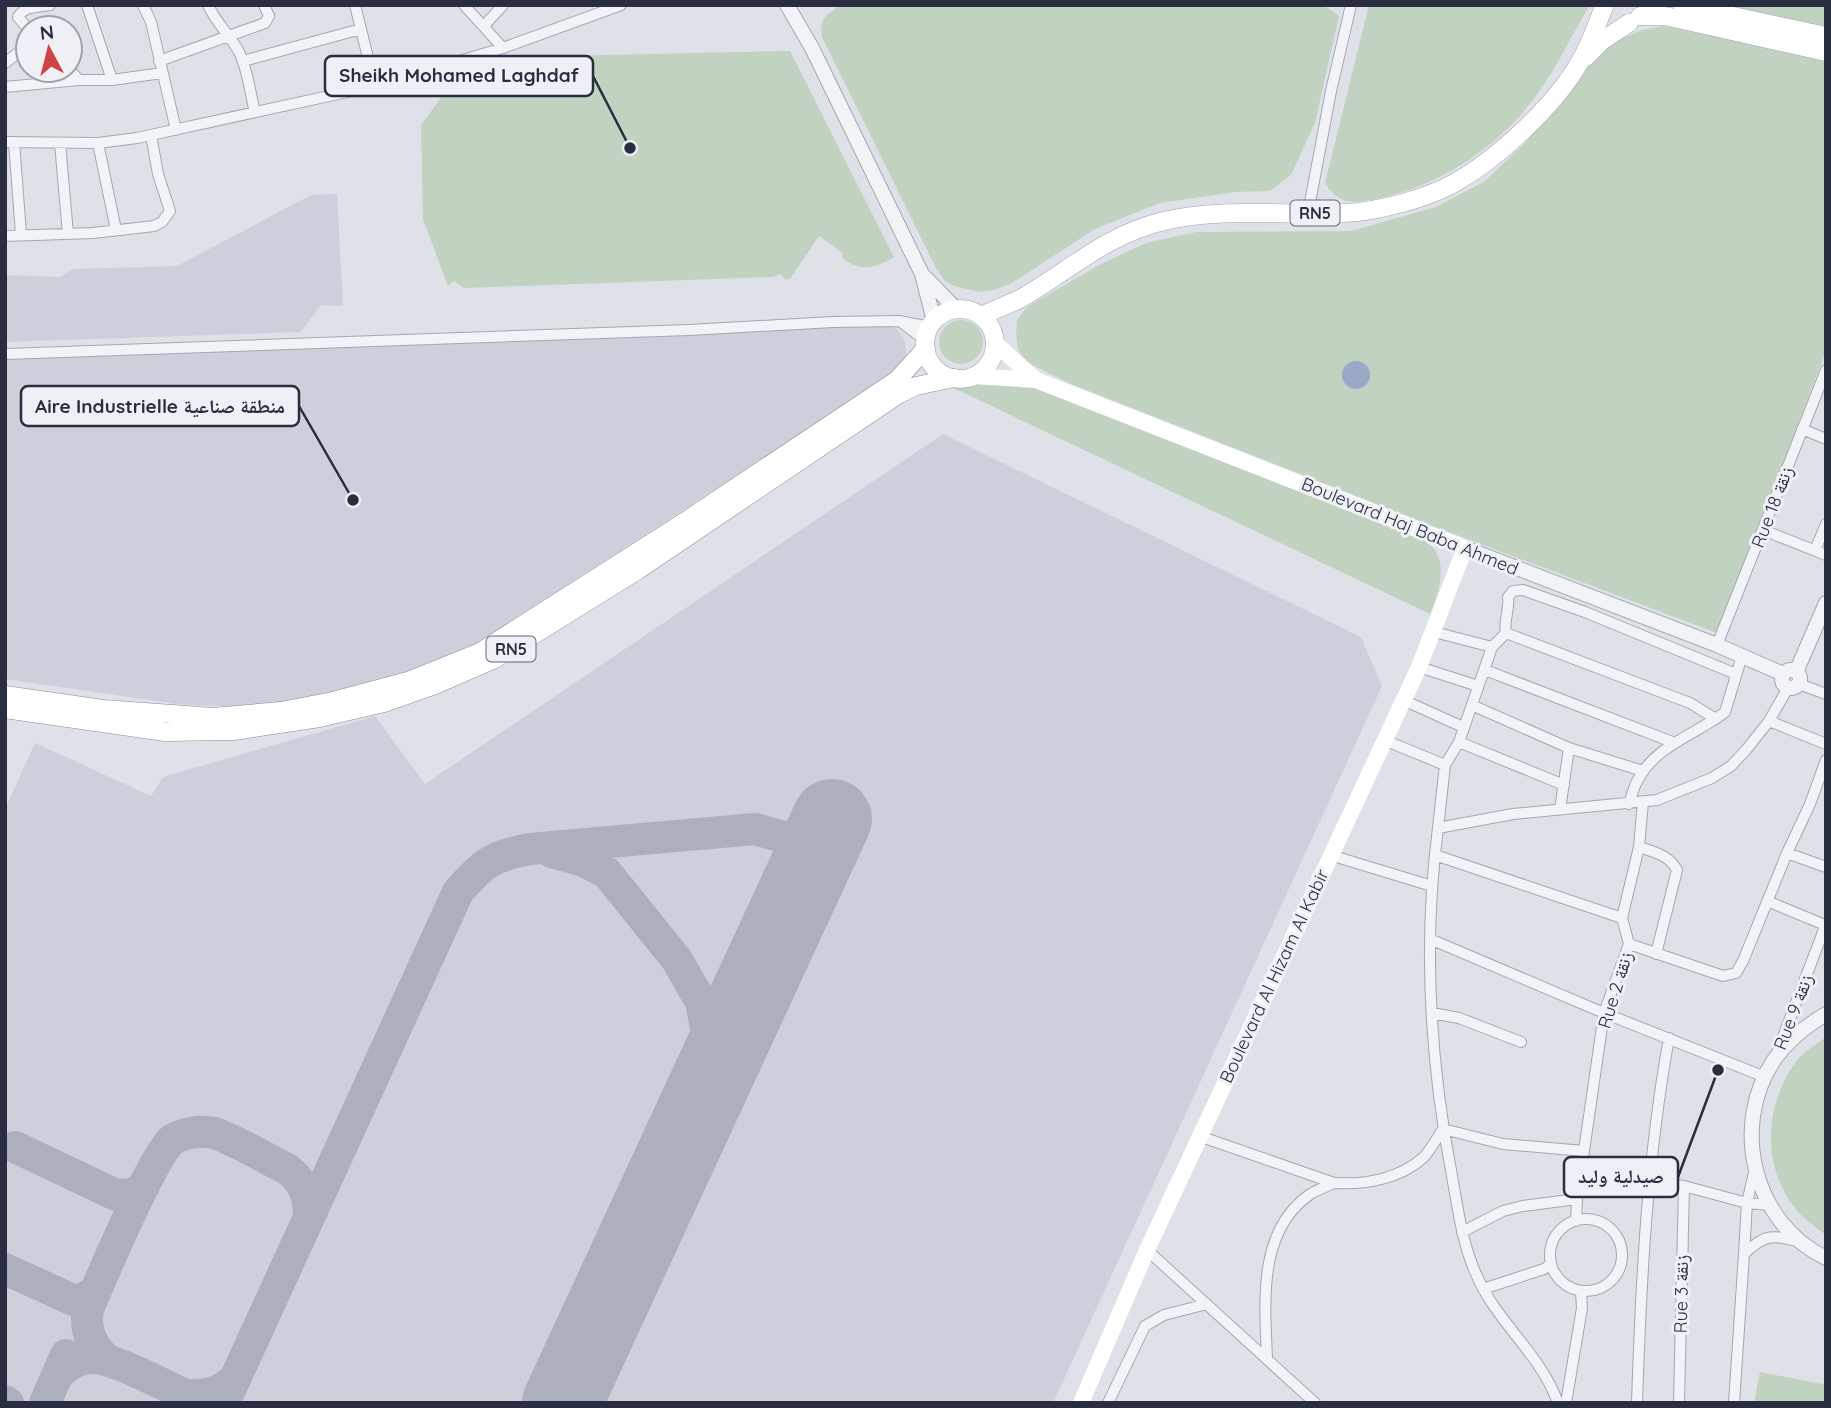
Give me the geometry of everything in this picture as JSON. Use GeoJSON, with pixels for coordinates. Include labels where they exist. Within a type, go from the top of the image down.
{"type":"FeatureCollection","features":[{"type":"Feature","properties":{"kind":"main road","name":"RN5"},"geometry":{"type":"LineString","coordinates":[[1682,5],[1826,52]]}},
{"type":"Feature","properties":{"kind":"main road","name":"RN5"},"geometry":{"type":"LineString","coordinates":[[1578,65],[1604,6]]}},
{"type":"Feature","properties":{"kind":"main road","name":"RN5"},"geometry":{"type":"LineString","coordinates":[[1604,6],[1610,18],[1616,22],[1638,15],[1665,16],[1826,36]]}},
{"type":"Feature","properties":{"kind":"main road","name":"RN5"},"geometry":{"type":"LineString","coordinates":[[981,316],[1020,299],[1095,248],[1162,221],[1225,212],[1346,213],[1408,201],[1455,183],[1498,152],[1530,123],[1578,65],[1603,40],[1638,15]]}},
{"type":"Feature","properties":{"kind":"main road","name":"RN5"},"geometry":{"type":"LineString","coordinates":[[5,709],[165,732],[234,731],[319,718],[384,703],[495,659],[638,570],[899,394],[916,386],[973,376],[989,363],[995,340],[1020,299]]}},
{"type":"Feature","properties":{"kind":"main road","name":"RN5"},"geometry":{"type":"LineString","coordinates":[[5,695],[103,709],[214,718],[281,711],[333,701],[408,681],[480,652],[561,602],[897,380],[940,315],[956,310]]}},
{"type":"Feature","properties":{"kind":"main road"},"geometry":{"type":"LineString","coordinates":[[956,310],[969,310],[981,316],[987,322],[995,340],[1036,380]]}},
{"type":"Feature","properties":{"kind":"main road"},"geometry":{"type":"LineString","coordinates":[[929,334],[929,359],[935,368],[954,378]]}},
{"type":"Feature","properties":{"kind":"main road"},"geometry":{"type":"LineString","coordinates":[[973,376],[1036,380]]}},
{"type":"Feature","properties":{"kind":"main road","name":"Boulevard Haj Baba Ahmed"},"geometry":{"type":"LineString","coordinates":[[1036,380],[1465,548]]}},
{"type":"Feature","properties":{"kind":"main road","name":"Boulevard Al Hizam Al Kabir"},"geometry":{"type":"LineString","coordinates":[[1081,1403],[1199,1136],[1419,667],[1465,548]]}},
{"type":"Feature","properties":{"kind":"street"},"geometry":{"type":"LineString","coordinates":[[20,14],[23,10],[50,5]]}},
{"type":"Feature","properties":{"kind":"street"},"geometry":{"type":"LineString","coordinates":[[87,5],[112,80]]}},
{"type":"Feature","properties":{"kind":"street"},"geometry":{"type":"LineString","coordinates":[[142,5],[151,22],[176,130]]}},
{"type":"Feature","properties":{"kind":"street"},"geometry":{"type":"LineString","coordinates":[[208,5],[216,22],[243,61],[255,112]]}},
{"type":"Feature","properties":{"kind":"street"},"geometry":{"type":"LineString","coordinates":[[84,80],[112,80],[161,67],[265,23],[268,16],[264,5]]}},
{"type":"Feature","properties":{"kind":"street"},"geometry":{"type":"LineString","coordinates":[[355,5],[374,86]]}},
{"type":"Feature","properties":{"kind":"street"},"geometry":{"type":"LineString","coordinates":[[464,5],[503,48]]}},
{"type":"Feature","properties":{"kind":"street"},"geometry":{"type":"LineString","coordinates":[[484,26],[503,5]]}},
{"type":"Feature","properties":{"kind":"street"},"geometry":{"type":"LineString","coordinates":[[21,234],[9,142],[98,143],[137,138],[374,86],[503,48],[621,5]]}},
{"type":"Feature","properties":{"kind":"street"},"geometry":{"type":"LineString","coordinates":[[787,5],[812,48],[922,274],[956,310]]}},
{"type":"Feature","properties":{"kind":"street"},"geometry":{"type":"LineString","coordinates":[[1308,214],[1331,91],[1351,5]]}},
{"type":"Feature","properties":{"kind":"street"},"geometry":{"type":"LineString","coordinates":[[243,61],[361,29]]}},
{"type":"Feature","properties":{"kind":"street"},"geometry":{"type":"LineString","coordinates":[[5,87],[37,84]]}},
{"type":"Feature","properties":{"kind":"street"},"geometry":{"type":"LineString","coordinates":[[5,236],[116,230],[154,226],[162,222],[170,211],[151,135]]}},
{"type":"Feature","properties":{"kind":"street"},"geometry":{"type":"LineString","coordinates":[[60,143],[68,234]]}},
{"type":"Feature","properties":{"kind":"street"},"geometry":{"type":"LineString","coordinates":[[98,143],[116,230]]}},
{"type":"Feature","properties":{"kind":"street"},"geometry":{"type":"LineString","coordinates":[[922,274],[929,334]]}},
{"type":"Feature","properties":{"kind":"street"},"geometry":{"type":"LineString","coordinates":[[5,354],[899,321],[929,334]]}},
{"type":"Feature","properties":{"kind":"street","name":"Rue 18 زنقة"},"geometry":{"type":"LineString","coordinates":[[1717,645],[1826,370]]}},
{"type":"Feature","properties":{"kind":"street"},"geometry":{"type":"LineString","coordinates":[[1802,429],[1826,439]]}},
{"type":"Feature","properties":{"kind":"street"},"geometry":{"type":"LineString","coordinates":[[1763,530],[1821,553],[1826,524]]}},
{"type":"Feature","properties":{"kind":"street","name":"Boulevard Haj Baba Ahmed"},"geometry":{"type":"LineString","coordinates":[[1465,548],[1717,645],[1826,694]]}},
{"type":"Feature","properties":{"kind":"street"},"geometry":{"type":"LineString","coordinates":[[1506,633],[1504,624],[1510,608],[1508,597],[1513,591],[1522,590],[1585,612],[1736,674]]}},
{"type":"Feature","properties":{"kind":"street"},"geometry":{"type":"LineString","coordinates":[[1438,828],[1513,814],[1657,800],[1712,778],[1731,766],[1769,721],[1826,603]]}},
{"type":"Feature","properties":{"kind":"street"},"geometry":{"type":"LineString","coordinates":[[1434,632],[1492,647]]}},
{"type":"Feature","properties":{"kind":"street"},"geometry":{"type":"LineString","coordinates":[[1506,633],[1492,647],[1474,706],[1446,765],[1432,886],[1430,939],[1434,1052],[1443,1129],[1462,1232],[1475,1272],[1503,1320],[1537,1363],[1558,1403]]}},
{"type":"Feature","properties":{"kind":"street"},"geometry":{"type":"LineString","coordinates":[[1506,633],[1690,703],[1716,719]]}},
{"type":"Feature","properties":{"kind":"street"},"geometry":{"type":"LineString","coordinates":[[1629,803],[1638,778],[1650,762],[1725,712],[1742,656]]}},
{"type":"Feature","properties":{"kind":"street"},"geometry":{"type":"LineString","coordinates":[[1419,667],[1478,686]]}},
{"type":"Feature","properties":{"kind":"street"},"geometry":{"type":"LineString","coordinates":[[1485,670],[1675,743]]}},
{"type":"Feature","properties":{"kind":"street"},"geometry":{"type":"LineString","coordinates":[[1403,700],[1463,727]]}},
{"type":"Feature","properties":{"kind":"street"},"geometry":{"type":"LineString","coordinates":[[1474,706],[1569,748],[1643,771]]}},
{"type":"Feature","properties":{"kind":"street"},"geometry":{"type":"LineString","coordinates":[[1769,721],[1826,744]]}},
{"type":"Feature","properties":{"kind":"street"},"geometry":{"type":"LineString","coordinates":[[1384,740],[1446,765]]}},
{"type":"Feature","properties":{"kind":"street"},"geometry":{"type":"LineString","coordinates":[[1459,742],[1564,785]]}},
{"type":"Feature","properties":{"kind":"street"},"geometry":{"type":"LineString","coordinates":[[1560,809],[1569,748]]}},
{"type":"Feature","properties":{"kind":"street"},"geometry":{"type":"LineString","coordinates":[[1629,944],[1723,976],[1736,973],[1826,761]]}},
{"type":"Feature","properties":{"kind":"street","name":"Rue 2 زنقة"},"geometry":{"type":"LineString","coordinates":[[1576,1221],[1604,1013],[1629,944],[1622,918],[1639,847],[1643,802]]}},
{"type":"Feature","properties":{"kind":"street"},"geometry":{"type":"LineString","coordinates":[[1639,847],[1665,856],[1677,870],[1656,954]]}},
{"type":"Feature","properties":{"kind":"street"},"geometry":{"type":"LineString","coordinates":[[1787,853],[1826,867]]}},
{"type":"Feature","properties":{"kind":"street"},"geometry":{"type":"LineString","coordinates":[[1330,855],[1432,886]]}},
{"type":"Feature","properties":{"kind":"street"},"geometry":{"type":"LineString","coordinates":[[1435,855],[1622,918]]}},
{"type":"Feature","properties":{"kind":"street"},"geometry":{"type":"LineString","coordinates":[[1767,901],[1826,925]]}},
{"type":"Feature","properties":{"kind":"street","name":"Rue 9 زنقة"},"geometry":{"type":"LineString","coordinates":[[1774,1060],[1826,925]]}},
{"type":"Feature","properties":{"kind":"street"},"geometry":{"type":"LineString","coordinates":[[1430,939],[1764,1078]]}},
{"type":"Feature","properties":{"kind":"street"},"geometry":{"type":"LineString","coordinates":[[1432,1013],[1459,1018],[1521,1042]]}},
{"type":"Feature","properties":{"kind":"street"},"geometry":{"type":"LineString","coordinates":[[1734,1403],[1747,1203],[1755,1168],[1752,1124],[1756,1101],[1764,1078],[1789,1041],[1807,1025],[1826,1014]]}},
{"type":"Feature","properties":{"kind":"street"},"geometry":{"type":"LineString","coordinates":[[1637,1403],[1642,1259],[1655,1119],[1669,1038]]}},
{"type":"Feature","properties":{"kind":"street"},"geometry":{"type":"LineString","coordinates":[[1199,1136],[1334,1183],[1355,1184],[1379,1181],[1408,1168],[1425,1156],[1443,1129]]}},
{"type":"Feature","properties":{"kind":"street"},"geometry":{"type":"LineString","coordinates":[[1443,1129],[1503,1143],[1584,1151]]}},
{"type":"Feature","properties":{"kind":"street"},"geometry":{"type":"LineString","coordinates":[[1755,1168],[1769,1205],[1785,1227],[1801,1242],[1826,1258]]}},
{"type":"Feature","properties":{"kind":"street"},"geometry":{"type":"LineString","coordinates":[[1581,1173],[1684,1185],[1747,1203],[1769,1205]]}},
{"type":"Feature","properties":{"kind":"street"},"geometry":{"type":"LineString","coordinates":[[1267,1359],[1267,1265],[1279,1233],[1292,1212],[1309,1195],[1334,1183]]}},
{"type":"Feature","properties":{"kind":"street","name":"Rue 3 زنقة"},"geometry":{"type":"LineString","coordinates":[[1679,1403],[1684,1185]]}},
{"type":"Feature","properties":{"kind":"street"},"geometry":{"type":"LineString","coordinates":[[1462,1232],[1503,1211],[1577,1199]]}},
{"type":"Feature","properties":{"kind":"street"},"geometry":{"type":"LineString","coordinates":[[1596,1220],[1605,1224],[1619,1239],[1623,1259],[1613,1280],[1604,1287],[1581,1292],[1562,1283],[1551,1264],[1552,1243],[1566,1226],[1576,1221],[1596,1220]]}},
{"type":"Feature","properties":{"kind":"street"},"geometry":{"type":"LineString","coordinates":[[1744,1254],[1756,1242],[1767,1237],[1801,1242]]}},
{"type":"Feature","properties":{"kind":"street"},"geometry":{"type":"LineString","coordinates":[[1147,1250],[1315,1403]]}},
{"type":"Feature","properties":{"kind":"street"},"geometry":{"type":"LineString","coordinates":[[1623,1259],[1642,1259]]}},
{"type":"Feature","properties":{"kind":"street"},"geometry":{"type":"LineString","coordinates":[[1483,1289],[1544,1269],[1551,1264]]}},
{"type":"Feature","properties":{"kind":"street"},"geometry":{"type":"LineString","coordinates":[[1566,1403],[1582,1308],[1581,1292]]}},
{"type":"Feature","properties":{"kind":"street"},"geometry":{"type":"LineString","coordinates":[[1108,1403],[1146,1326],[1164,1315],[1207,1304]]}},
{"type":"Feature","properties":{"kind":"shaded area"},"geometry":{"type":"Polygon","coordinates":[[[337,194],[343,306],[321,305],[301,332],[5,342],[5,275],[60,277],[73,269],[177,266],[311,195],[337,194]]]}},
{"type":"Feature","properties":{"kind":"shaded area"},"geometry":{"type":"Polygon","coordinates":[[[887,325],[897,329],[905,342],[906,354],[902,369],[460,654],[330,696],[239,707],[177,704],[5,679],[5,358],[887,325]]]}},
{"type":"Feature","properties":{"kind":"shaded area"},"geometry":{"type":"Polygon","coordinates":[[[943,434],[1361,637],[1382,686],[1053,1403],[5,1403],[5,809],[35,743],[151,796],[163,777],[375,716],[425,784],[943,434]]]}},
{"type":"Feature","properties":{"kind":"green space"},"geometry":{"type":"Polygon","coordinates":[[[840,5],[1323,5],[1339,16],[1315,123],[1291,175],[1270,191],[1235,192],[1160,203],[1095,229],[1012,283],[995,290],[979,292],[954,286],[944,280],[936,268],[822,37],[825,18],[840,5]]]}},
{"type":"Feature","properties":{"kind":"green space"},"geometry":{"type":"Polygon","coordinates":[[[1369,5],[1590,5],[1534,98],[1494,141],[1459,166],[1421,185],[1380,198],[1349,201],[1336,196],[1325,183],[1369,5]]]}},
{"type":"Feature","properties":{"kind":"green space"},"geometry":{"type":"Polygon","coordinates":[[[1705,5],[1826,5],[1826,31],[1705,5]]]}},
{"type":"Feature","properties":{"kind":"green space"},"geometry":{"type":"Polygon","coordinates":[[[1664,26],[1826,58],[1826,351],[1717,633],[1430,525],[1071,384],[1026,362],[1018,349],[1017,320],[1027,307],[1099,265],[1146,243],[1196,232],[1351,231],[1436,207],[1485,181],[1528,140],[1592,57],[1614,42],[1642,30],[1664,26]]]}},
{"type":"Feature","properties":{"kind":"green space"},"geometry":{"type":"Polygon","coordinates":[[[790,51],[894,257],[874,266],[862,267],[842,258],[843,253],[819,236],[790,279],[785,279],[780,274],[773,277],[464,288],[454,281],[448,286],[423,219],[421,125],[445,92],[443,78],[513,57],[790,51]]]}},
{"type":"Feature","properties":{"kind":"green space"},"geometry":{"type":"Polygon","coordinates":[[[961,320],[976,327],[983,342],[976,357],[961,364],[946,357],[939,342],[946,327],[961,320]]]}},
{"type":"Feature","properties":{"kind":"green space"},"geometry":{"type":"Polygon","coordinates":[[[943,383],[1024,384],[1422,537],[1436,552],[1441,569],[1438,592],[1430,614],[943,383]]]}},
{"type":"Feature","properties":{"kind":"green space"},"geometry":{"type":"Polygon","coordinates":[[[1826,1037],[1826,1235],[1803,1217],[1789,1200],[1777,1177],[1771,1141],[1775,1105],[1789,1071],[1800,1057],[1826,1037]]]}},
{"type":"Feature","properties":{"kind":"green space"},"geometry":{"type":"Polygon","coordinates":[[[1760,1372],[1826,1385],[1826,1403],[1754,1403],[1760,1372]]]}},
{"type":"Feature","properties":{"kind":"water"},"geometry":{"type":"Polygon","coordinates":[[[1356,361],[1366,365],[1370,375],[1366,385],[1356,389],[1346,385],[1342,375],[1346,365],[1356,361]]]}},
{"type":"Feature","properties":{"kind":"taxiway"},"geometry":{"type":"LineString","coordinates":[[224,1403],[458,892],[474,874],[497,858],[530,849],[755,829],[818,847]]}},
{"type":"Feature","properties":{"kind":"taxiway"},"geometry":{"type":"LineString","coordinates":[[552,852],[584,861],[607,873],[677,960],[701,1002],[708,1037],[712,1061],[701,1101]]}},
{"type":"Feature","properties":{"kind":"taxiway"},"geometry":{"type":"LineString","coordinates":[[107,1360],[90,1338],[88,1309],[141,1191],[153,1167],[172,1140],[192,1133],[214,1133],[287,1169],[298,1179],[304,1190],[309,1217]]}},
{"type":"Feature","properties":{"kind":"taxiway"},"geometry":{"type":"LineString","coordinates":[[15,1147],[116,1195],[134,1194],[144,1186]]}},
{"type":"Feature","properties":{"kind":"taxiway"},"geometry":{"type":"LineString","coordinates":[[5,1269],[73,1300],[84,1299],[96,1290]]}},
{"type":"Feature","properties":{"kind":"taxiway"},"geometry":{"type":"LineString","coordinates":[[45,1403],[66,1355]]}},
{"type":"Feature","properties":{"kind":"taxiway"},"geometry":{"type":"LineString","coordinates":[[58,1374],[78,1360],[103,1359],[186,1395],[212,1393],[235,1379]]}},
{"type":"Feature","properties":{"kind":"runway"},"geometry":{"type":"LineString","coordinates":[[562,1403],[832,819]]}},
{"type":"Feature","properties":{"kind":"place","name":"Sheikh Mohamed Laghdaf"},"geometry":{"type":"Point","coordinates":[630,148]}},
{"type":"Feature","properties":{"kind":"place","name":"Aire Industrielle منطقة صناعية"},"geometry":{"type":"Point","coordinates":[353,500]}},
{"type":"Feature","properties":{"kind":"place","name":"صيدلية وليد"},"geometry":{"type":"Point","coordinates":[1718,1070]}}]}
